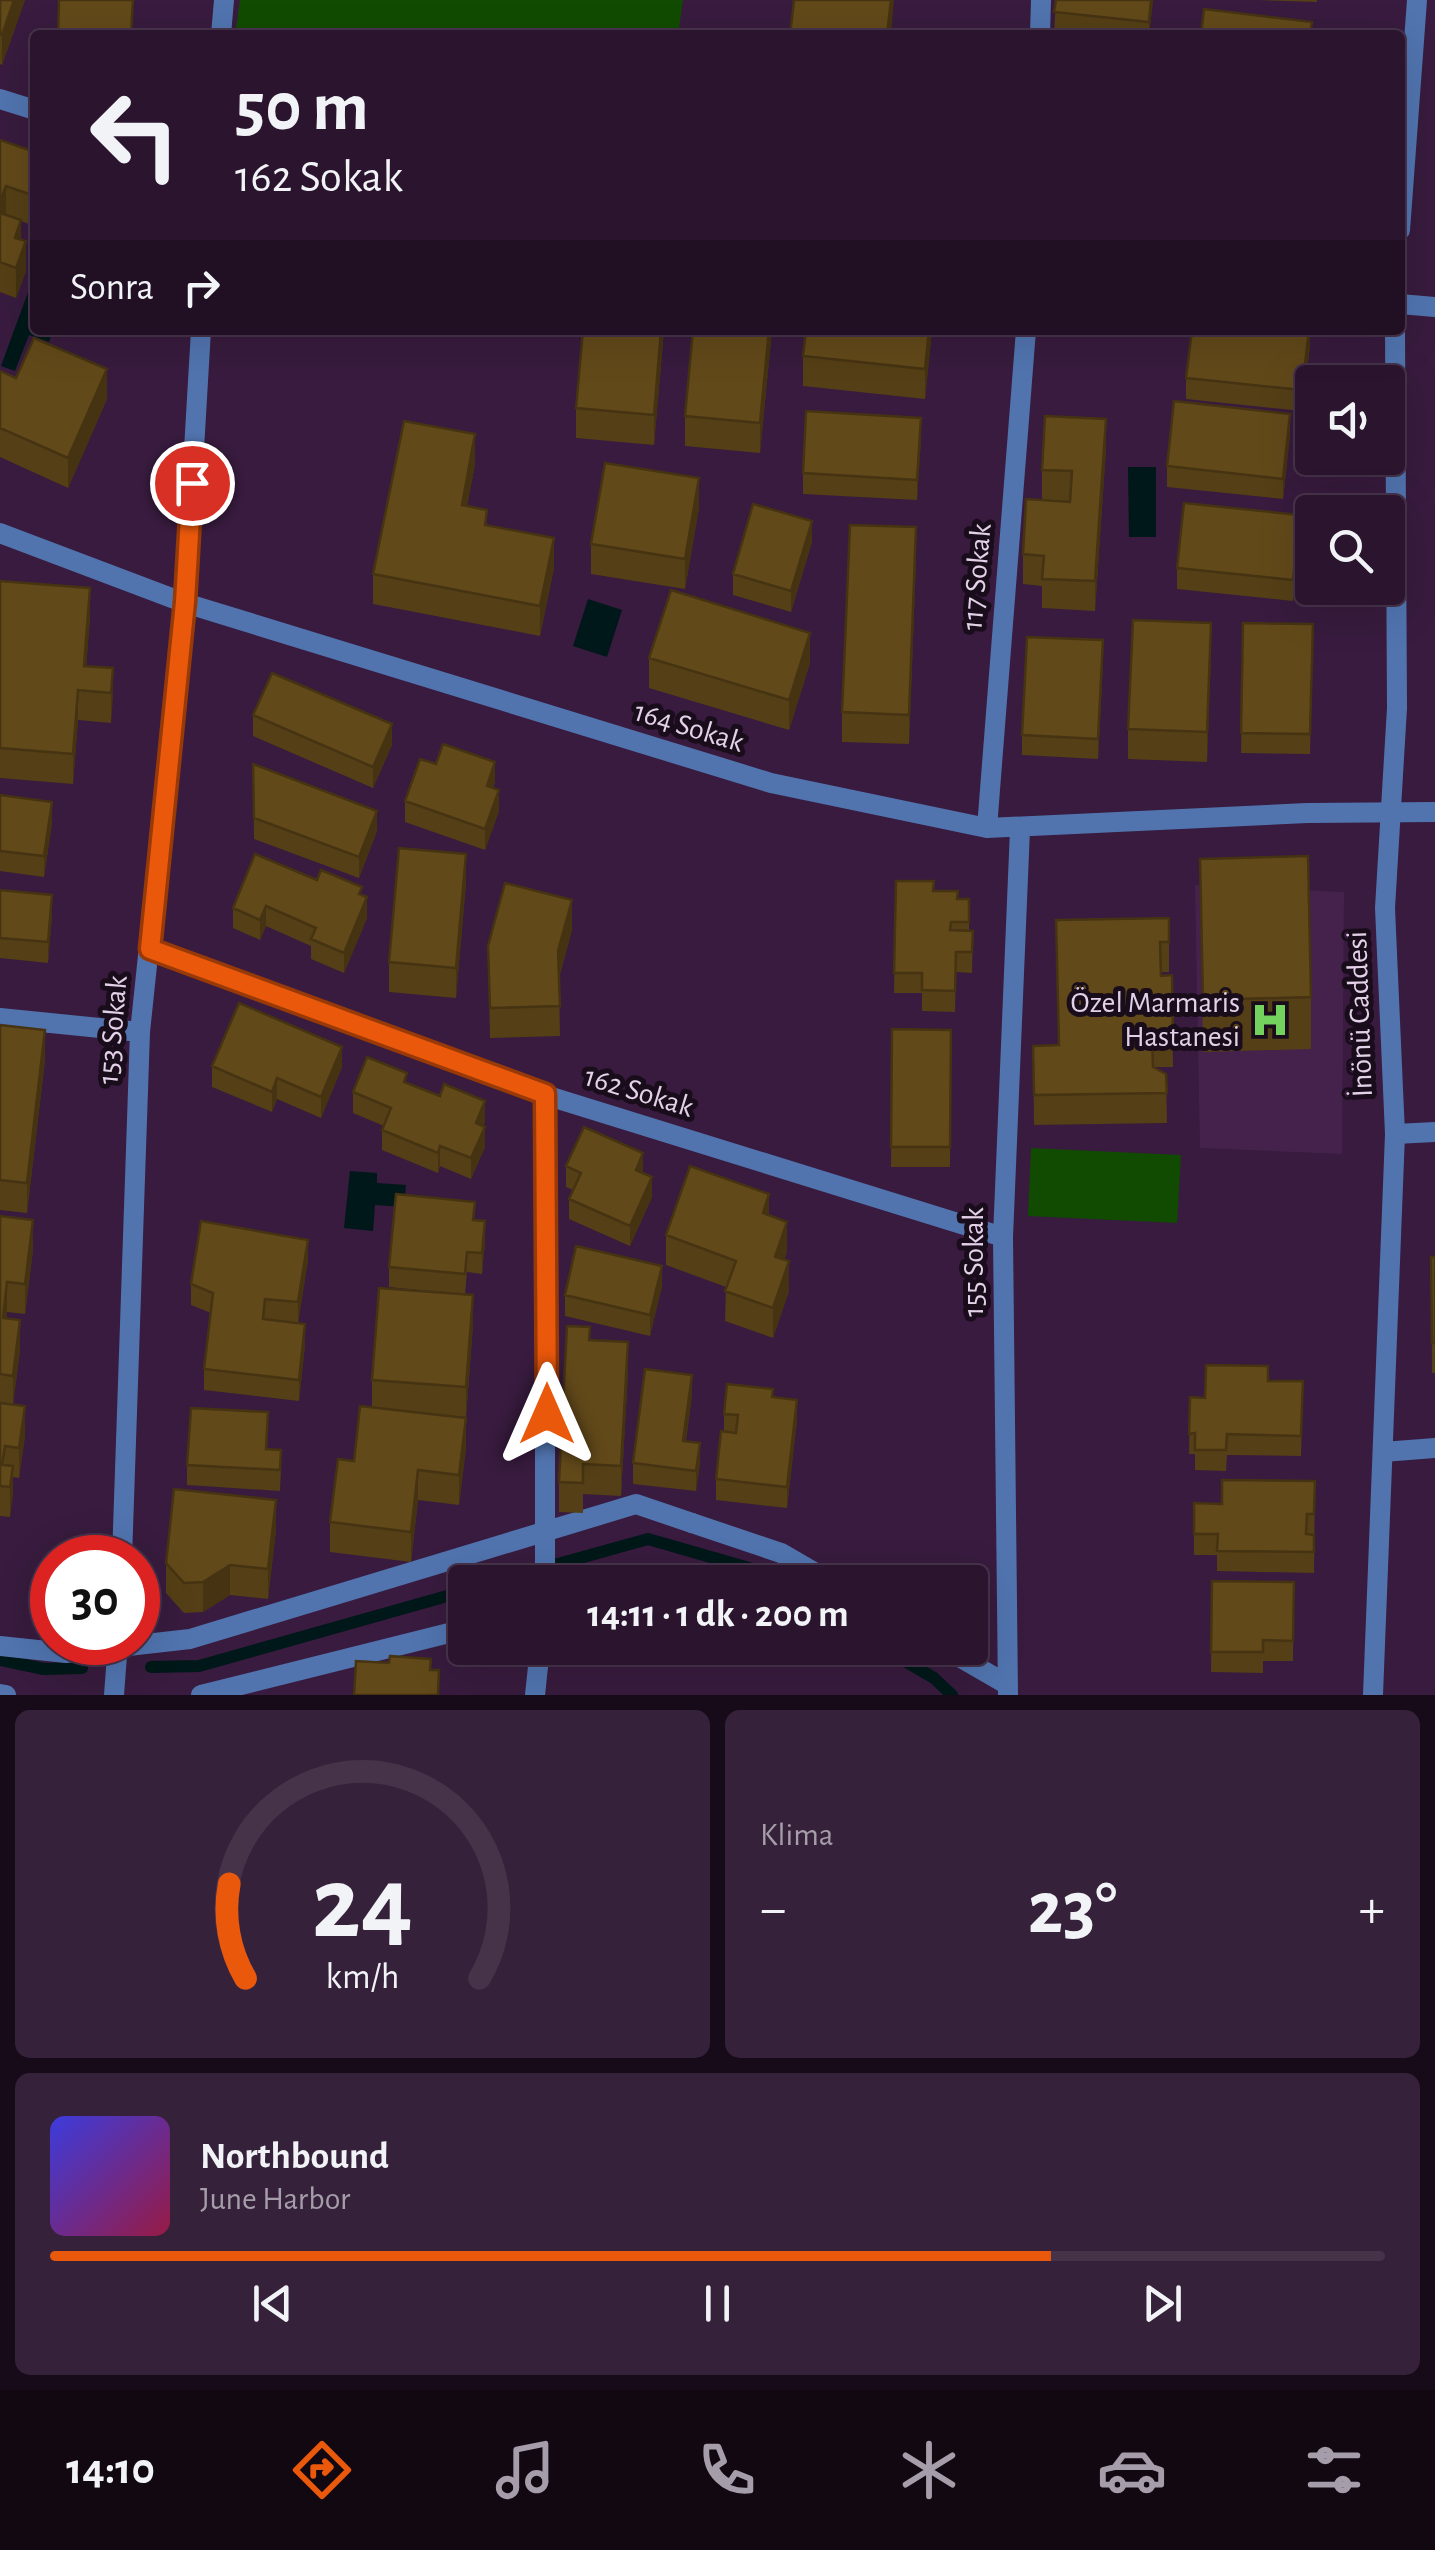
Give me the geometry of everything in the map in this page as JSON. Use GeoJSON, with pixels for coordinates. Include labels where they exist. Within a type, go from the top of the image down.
{"type":"FeatureCollection","features":[{"type":"Feature","properties":{"kind":"street"},"geometry":{"type":"LineString","coordinates":[[221,30],[224,0]]}},
{"type":"Feature","properties":{"kind":"street"},"geometry":{"type":"LineString","coordinates":[[1040,30],[1041,0]]}},
{"type":"Feature","properties":{"kind":"street"},"geometry":{"type":"LineString","coordinates":[[1405,162],[1417,0]]}},
{"type":"Feature","properties":{"kind":"street"},"geometry":{"type":"LineString","coordinates":[[0,99],[30,108]]}},
{"type":"Feature","properties":{"kind":"street"},"geometry":{"type":"LineString","coordinates":[[1405,304],[1435,307]]}},
{"type":"Feature","properties":{"kind":"street","name":"153 Sokak"},"geometry":{"type":"LineString","coordinates":[[123,1535],[140,1032],[185,602],[201,335]]}},
{"type":"Feature","properties":{"kind":"street","name":"117 Sokak"},"geometry":{"type":"LineString","coordinates":[[986,828],[1026,335]]}},
{"type":"Feature","properties":{"kind":"street","name":"İnönü Caddesi"},"geometry":{"type":"LineString","coordinates":[[1373,1695],[1395,1134],[1386,908],[1396,708],[1395,335]]}},
{"type":"Feature","properties":{"kind":"street","name":"164 Sokak"},"geometry":{"type":"LineString","coordinates":[[0,533],[185,602],[771,783],[986,828],[1435,812]]}},
{"type":"Feature","properties":{"kind":"street","name":"155 Sokak"},"geometry":{"type":"LineString","coordinates":[[1008,1690],[1003,1237],[1020,829]]}},
{"type":"Feature","properties":{"kind":"street","name":"162 Sokak"},"geometry":{"type":"LineString","coordinates":[[150,949],[545,1094],[1003,1237]]}},
{"type":"Feature","properties":{"kind":"street"},"geometry":{"type":"LineString","coordinates":[[0,1018],[140,1032]]}},
{"type":"Feature","properties":{"kind":"street"},"geometry":{"type":"LineString","coordinates":[[545,1094],[546,1565]]}},
{"type":"Feature","properties":{"kind":"street"},"geometry":{"type":"LineString","coordinates":[[1395,1134],[1435,1132]]}},
{"type":"Feature","properties":{"kind":"street"},"geometry":{"type":"LineString","coordinates":[[1384,1452],[1435,1448]]}},
{"type":"Feature","properties":{"kind":"street"},"geometry":{"type":"LineString","coordinates":[[160,1641],[190,1639],[636,1504],[781,1553],[802,1565]]}},
{"type":"Feature","properties":{"kind":"street"},"geometry":{"type":"LineString","coordinates":[[201,1695],[448,1633]]}},
{"type":"Feature","properties":{"kind":"street"},"geometry":{"type":"LineString","coordinates":[[0,1646],[30,1649]]}},
{"type":"Feature","properties":{"kind":"street"},"geometry":{"type":"LineString","coordinates":[[114,1695],[116,1665]]}},
{"type":"Feature","properties":{"kind":"street"},"geometry":{"type":"LineString","coordinates":[[535,1695],[538,1665]]}},
{"type":"Feature","properties":{"kind":"street"},"geometry":{"type":"LineString","coordinates":[[970,1665],[1008,1690]]}},
{"type":"Feature","properties":{"kind":"shaded area"},"geometry":{"type":"Polygon","coordinates":[[[30,287],[30,335],[51,335],[49,342],[29,335],[15,371],[1,366],[30,287]]]}},
{"type":"Feature","properties":{"kind":"shaded area"},"geometry":{"type":"Polygon","coordinates":[[[1128,467],[1156,467],[1156,537],[1129,537],[1128,467]]]}},
{"type":"Feature","properties":{"kind":"shaded area"},"geometry":{"type":"Polygon","coordinates":[[[588,599],[622,610],[607,657],[573,646],[588,599]]]}},
{"type":"Feature","properties":{"kind":"shaded area","name":"Özel Marmaris Hastanesi"},"geometry":{"type":"Polygon","coordinates":[[[1195,885],[1344,892],[1342,1154],[1200,1148],[1195,885]]]}},
{"type":"Feature","properties":{"kind":"shaded area"},"geometry":{"type":"Polygon","coordinates":[[[350,1171],[377,1173],[377,1183],[406,1185],[404,1207],[375,1205],[373,1231],[344,1228],[350,1171]]]}},
{"type":"Feature","properties":{"kind":"green space"},"geometry":{"type":"Polygon","coordinates":[[[240,0],[683,0],[679,30],[236,30],[240,0]]]}},
{"type":"Feature","properties":{"kind":"green space"},"geometry":{"type":"Polygon","coordinates":[[[1031,1148],[1181,1155],[1177,1223],[1028,1216],[1031,1148]]]}},
{"type":"Feature","properties":{"kind":"building"},"geometry":{"type":"Polygon","coordinates":[[[0,0],[14,0],[2,35],[0,34],[0,0]]]}},
{"type":"Feature","properties":{"kind":"building"},"geometry":{"type":"Polygon","coordinates":[[[59,0],[133,0],[131,30],[58,30],[59,0]]]}},
{"type":"Feature","properties":{"kind":"building"},"geometry":{"type":"Polygon","coordinates":[[[794,0],[891,0],[888,30],[791,30],[794,0]]]}},
{"type":"Feature","properties":{"kind":"building"},"geometry":{"type":"Polygon","coordinates":[[[1056,0],[1151,0],[1149,22],[1054,12],[1056,0]]]}},
{"type":"Feature","properties":{"kind":"building"},"geometry":{"type":"Polygon","coordinates":[[[1204,9],[1312,22],[1311,30],[1202,30],[1204,9]]]}},
{"type":"Feature","properties":{"kind":"building"},"geometry":{"type":"Polygon","coordinates":[[[0,140],[30,150],[30,194],[6,186],[0,201],[0,140]]]}},
{"type":"Feature","properties":{"kind":"building"},"geometry":{"type":"Polygon","coordinates":[[[0,213],[21,220],[15,238],[26,241],[16,268],[0,262],[0,213]]]}},
{"type":"Feature","properties":{"kind":"building"},"geometry":{"type":"Polygon","coordinates":[[[583,335],[661,335],[654,415],[576,408],[583,335]]]}},
{"type":"Feature","properties":{"kind":"building"},"geometry":{"type":"Polygon","coordinates":[[[693,335],[769,335],[760,423],[685,416],[693,335]]]}},
{"type":"Feature","properties":{"kind":"building"},"geometry":{"type":"Polygon","coordinates":[[[805,335],[928,335],[925,369],[803,356],[805,335]]]}},
{"type":"Feature","properties":{"kind":"building"},"geometry":{"type":"Polygon","coordinates":[[[1191,335],[1308,335],[1305,365],[1295,365],[1295,389],[1186,378],[1191,335]]]}},
{"type":"Feature","properties":{"kind":"building"},"geometry":{"type":"Polygon","coordinates":[[[34,338],[107,369],[68,458],[0,428],[0,371],[16,378],[34,338]]]}},
{"type":"Feature","properties":{"kind":"building"},"geometry":{"type":"Polygon","coordinates":[[[1174,401],[1290,414],[1283,479],[1167,466],[1174,401]]]}},
{"type":"Feature","properties":{"kind":"building"},"geometry":{"type":"Polygon","coordinates":[[[806,411],[921,418],[917,480],[803,473],[806,411]]]}},
{"type":"Feature","properties":{"kind":"building"},"geometry":{"type":"Polygon","coordinates":[[[1045,416],[1106,419],[1095,581],[1042,579],[1044,556],[1023,554],[1026,499],[1070,502],[1072,471],[1042,470],[1045,416]]]}},
{"type":"Feature","properties":{"kind":"building"},"geometry":{"type":"Polygon","coordinates":[[[404,421],[475,434],[462,505],[487,510],[485,525],[554,538],[540,606],[373,574],[404,421]]]}},
{"type":"Feature","properties":{"kind":"building"},"geometry":{"type":"Polygon","coordinates":[[[605,463],[699,478],[685,559],[591,544],[605,463]]]}},
{"type":"Feature","properties":{"kind":"building"},"geometry":{"type":"Polygon","coordinates":[[[1184,503],[1295,514],[1293,580],[1177,568],[1184,503]]]}},
{"type":"Feature","properties":{"kind":"building"},"geometry":{"type":"Polygon","coordinates":[[[753,504],[812,521],[791,591],[733,574],[753,504]]]}},
{"type":"Feature","properties":{"kind":"building"},"geometry":{"type":"Polygon","coordinates":[[[850,525],[916,527],[909,715],[842,712],[850,525]]]}},
{"type":"Feature","properties":{"kind":"building"},"geometry":{"type":"Polygon","coordinates":[[[0,581],[90,588],[84,666],[113,668],[111,693],[78,690],[73,754],[0,748],[0,581]]]}},
{"type":"Feature","properties":{"kind":"building"},"geometry":{"type":"Polygon","coordinates":[[[671,590],[810,633],[789,700],[649,658],[671,590]]]}},
{"type":"Feature","properties":{"kind":"building"},"geometry":{"type":"Polygon","coordinates":[[[1133,620],[1211,623],[1207,732],[1128,729],[1133,620]]]}},
{"type":"Feature","properties":{"kind":"building"},"geometry":{"type":"Polygon","coordinates":[[[1243,623],[1313,624],[1310,734],[1241,733],[1243,623]]]}},
{"type":"Feature","properties":{"kind":"building"},"geometry":{"type":"Polygon","coordinates":[[[1027,637],[1103,640],[1098,739],[1022,735],[1027,637]]]}},
{"type":"Feature","properties":{"kind":"building"},"geometry":{"type":"Polygon","coordinates":[[[272,673],[392,724],[373,767],[253,715],[272,673]]]}},
{"type":"Feature","properties":{"kind":"building"},"geometry":{"type":"Polygon","coordinates":[[[443,744],[495,762],[487,786],[499,790],[485,829],[405,801],[420,759],[436,764],[443,744]]]}},
{"type":"Feature","properties":{"kind":"building"},"geometry":{"type":"Polygon","coordinates":[[[253,764],[377,811],[359,857],[254,818],[253,764]]]}},
{"type":"Feature","properties":{"kind":"building"},"geometry":{"type":"Polygon","coordinates":[[[0,795],[52,802],[44,856],[0,851],[0,795]]]}},
{"type":"Feature","properties":{"kind":"building"},"geometry":{"type":"Polygon","coordinates":[[[399,848],[466,854],[456,968],[389,962],[399,848]]]}},
{"type":"Feature","properties":{"kind":"building"},"geometry":{"type":"Polygon","coordinates":[[[255,854],[317,880],[321,870],[362,887],[359,894],[367,897],[344,953],[311,939],[316,928],[266,906],[260,920],[233,908],[255,854]]]}},
{"type":"Feature","properties":{"kind":"building"},"geometry":{"type":"Polygon","coordinates":[[[1308,856],[1311,997],[1203,1000],[1200,859],[1308,856]]]}},
{"type":"Feature","properties":{"kind":"building"},"geometry":{"type":"Polygon","coordinates":[[[896,881],[934,881],[933,891],[958,891],[957,899],[969,899],[969,922],[951,922],[950,930],[973,931],[972,952],[956,952],[955,991],[922,990],[922,973],[894,973],[896,881]]]}},
{"type":"Feature","properties":{"kind":"building"},"geometry":{"type":"Polygon","coordinates":[[[505,883],[572,900],[558,951],[560,1006],[490,1008],[488,946],[505,883]]]}},
{"type":"Feature","properties":{"kind":"building"},"geometry":{"type":"Polygon","coordinates":[[[0,890],[52,895],[48,942],[0,938],[0,890]]]}},
{"type":"Feature","properties":{"kind":"building"},"geometry":{"type":"Polygon","coordinates":[[[1169,918],[1169,942],[1160,942],[1161,976],[1172,975],[1173,1037],[1152,1038],[1153,1067],[1166,1074],[1167,1093],[1034,1095],[1033,1046],[1059,1045],[1056,920],[1169,918]]]}},
{"type":"Feature","properties":{"kind":"building"},"geometry":{"type":"Polygon","coordinates":[[[239,1003],[342,1047],[321,1097],[277,1078],[272,1092],[212,1066],[239,1003]]]}},
{"type":"Feature","properties":{"kind":"building"},"geometry":{"type":"Polygon","coordinates":[[[0,1025],[45,1030],[27,1183],[0,1180],[0,1025]]]}},
{"type":"Feature","properties":{"kind":"building"},"geometry":{"type":"Polygon","coordinates":[[[892,1029],[951,1030],[950,1147],[891,1147],[892,1029]]]}},
{"type":"Feature","properties":{"kind":"building"},"geometry":{"type":"Polygon","coordinates":[[[367,1057],[407,1073],[404,1082],[440,1096],[444,1084],[485,1101],[476,1123],[485,1127],[471,1158],[440,1146],[438,1153],[382,1130],[391,1108],[353,1092],[367,1057]]]}},
{"type":"Feature","properties":{"kind":"building"},"geometry":{"type":"Polygon","coordinates":[[[584,1127],[643,1153],[636,1170],[652,1177],[630,1226],[569,1199],[581,1173],[566,1166],[584,1127]]]}},
{"type":"Feature","properties":{"kind":"building"},"geometry":{"type":"Polygon","coordinates":[[[690,1166],[769,1194],[763,1213],[787,1222],[775,1257],[789,1261],[773,1308],[725,1291],[736,1261],[666,1235],[690,1166]]]}},
{"type":"Feature","properties":{"kind":"building"},"geometry":{"type":"Polygon","coordinates":[[[396,1194],[475,1202],[473,1220],[485,1221],[482,1253],[467,1252],[465,1274],[389,1267],[396,1194]]]}},
{"type":"Feature","properties":{"kind":"building"},"geometry":{"type":"Polygon","coordinates":[[[0,1216],[33,1220],[25,1284],[7,1282],[3,1318],[20,1320],[13,1376],[0,1374],[0,1216]]]}},
{"type":"Feature","properties":{"kind":"building"},"geometry":{"type":"Polygon","coordinates":[[[201,1221],[308,1240],[298,1302],[265,1299],[263,1319],[305,1324],[299,1380],[204,1369],[213,1293],[191,1284],[201,1221]]]}},
{"type":"Feature","properties":{"kind":"building"},"geometry":{"type":"Polygon","coordinates":[[[576,1246],[662,1266],[650,1315],[565,1295],[576,1246]]]}},
{"type":"Feature","properties":{"kind":"building"},"geometry":{"type":"Polygon","coordinates":[[[1431,1257],[1435,1257],[1435,1343],[1432,1343],[1431,1257]]]}},
{"type":"Feature","properties":{"kind":"building"},"geometry":{"type":"Polygon","coordinates":[[[379,1288],[473,1295],[466,1387],[372,1380],[379,1288]]]}},
{"type":"Feature","properties":{"kind":"building"},"geometry":{"type":"Polygon","coordinates":[[[567,1326],[590,1327],[589,1340],[628,1342],[621,1466],[583,1464],[583,1483],[559,1482],[567,1326]]]}},
{"type":"Feature","properties":{"kind":"building"},"geometry":{"type":"Polygon","coordinates":[[[1206,1365],[1268,1366],[1268,1381],[1303,1381],[1301,1436],[1227,1434],[1226,1450],[1195,1450],[1195,1433],[1189,1434],[1190,1397],[1205,1398],[1206,1365]]]}},
{"type":"Feature","properties":{"kind":"building"},"geometry":{"type":"Polygon","coordinates":[[[645,1369],[692,1375],[683,1441],[700,1443],[696,1471],[633,1463],[645,1369]]]}},
{"type":"Feature","properties":{"kind":"building"},"geometry":{"type":"Polygon","coordinates":[[[727,1384],[773,1389],[772,1397],[797,1400],[787,1487],[716,1479],[721,1431],[736,1433],[738,1415],[724,1414],[727,1384]]]}},
{"type":"Feature","properties":{"kind":"building"},"geometry":{"type":"Polygon","coordinates":[[[0,1403],[25,1406],[19,1448],[5,1446],[2,1465],[13,1466],[10,1487],[0,1486],[0,1403]]]}},
{"type":"Feature","properties":{"kind":"building"},"geometry":{"type":"Polygon","coordinates":[[[360,1406],[466,1418],[459,1475],[418,1470],[411,1532],[330,1522],[338,1459],[354,1461],[360,1406]]]}},
{"type":"Feature","properties":{"kind":"building"},"geometry":{"type":"Polygon","coordinates":[[[191,1408],[268,1412],[266,1449],[281,1450],[280,1470],[187,1465],[191,1408]]]}},
{"type":"Feature","properties":{"kind":"building"},"geometry":{"type":"Polygon","coordinates":[[[1222,1480],[1315,1481],[1314,1514],[1307,1514],[1306,1534],[1314,1535],[1314,1552],[1217,1551],[1218,1534],[1194,1534],[1194,1503],[1222,1504],[1222,1480]]]}},
{"type":"Feature","properties":{"kind":"building"},"geometry":{"type":"Polygon","coordinates":[[[174,1489],[276,1500],[268,1569],[230,1565],[203,1582],[184,1583],[166,1563],[174,1489]]]}},
{"type":"Feature","properties":{"kind":"building"},"geometry":{"type":"Polygon","coordinates":[[[1212,1581],[1294,1582],[1293,1641],[1263,1640],[1263,1652],[1211,1652],[1212,1581]]]}},
{"type":"Feature","properties":{"kind":"building"},"geometry":{"type":"Polygon","coordinates":[[[390,1656],[431,1659],[430,1670],[439,1670],[438,1695],[354,1695],[356,1661],[389,1663],[390,1656]]]}},
{"type":"Feature","properties":{"kind":"waterway"},"geometry":{"type":"LineString","coordinates":[[555,1565],[648,1539],[739,1565]]}},
{"type":"Feature","properties":{"kind":"waterway"},"geometry":{"type":"LineString","coordinates":[[151,1667],[199,1666],[448,1596]]}},
{"type":"Feature","properties":{"kind":"waterway"},"geometry":{"type":"LineString","coordinates":[[0,1660],[44,1669],[82,1668]]}},
{"type":"Feature","properties":{"kind":"waterway"},"geometry":{"type":"LineString","coordinates":[[912,1665],[952,1695]]}},
{"type":"Feature","properties":{"kind":"place","name":"Özel Marmaris Hastanesi"},"geometry":{"type":"Point","coordinates":[1270,1020]}},
{"type":"Feature","properties":{"kind":"route"},"geometry":{"type":"LineString","coordinates":[[192,483],[185,602],[150,949],[545,1094],[547,1414]]}}]}
